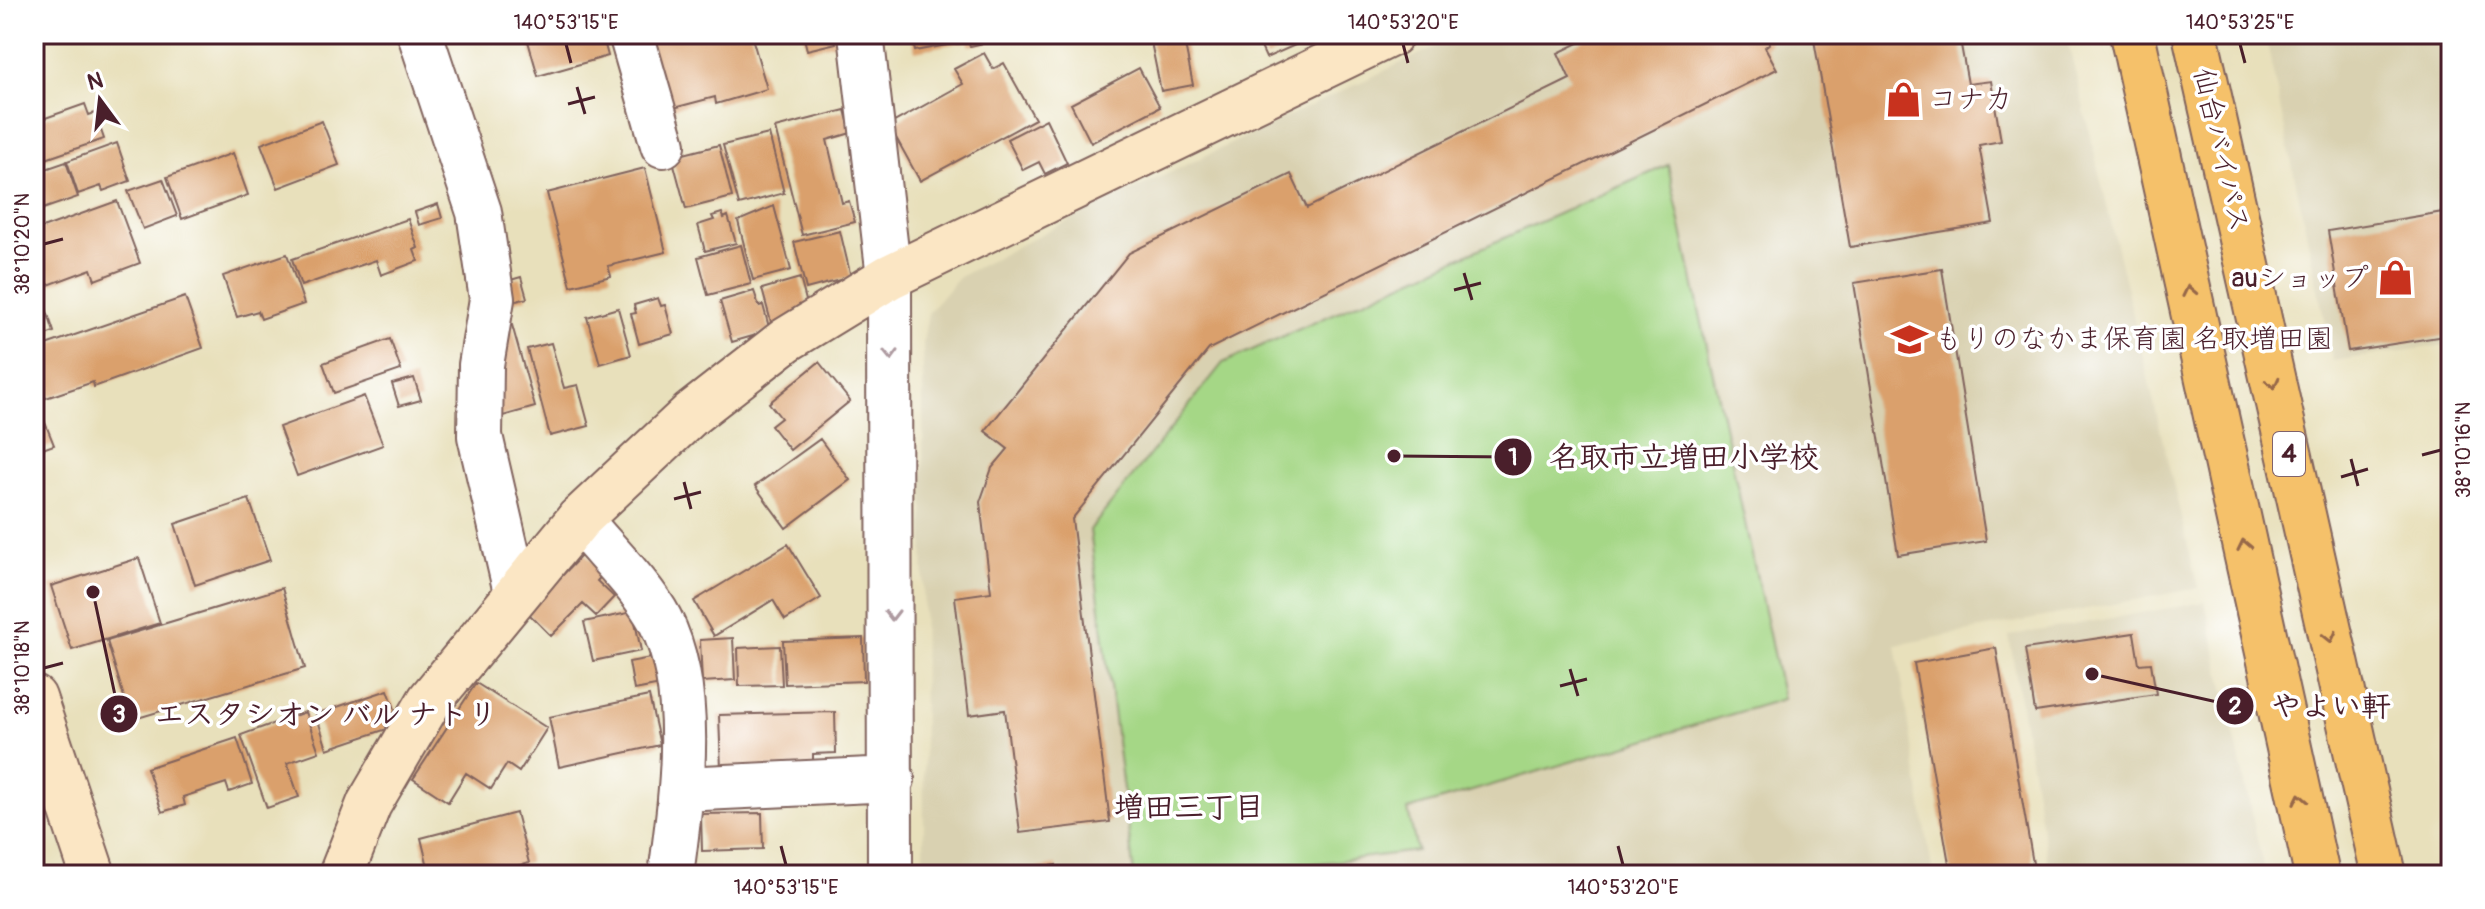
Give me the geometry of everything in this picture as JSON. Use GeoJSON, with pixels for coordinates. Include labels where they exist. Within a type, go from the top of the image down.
{"type":"FeatureCollection","features":[{"type":"Feature","properties":{"kind":"highway"},"geometry":{"type":"LineString","coordinates":[[2132,34],[2317,875]]}},
{"type":"Feature","properties":{"kind":"highway","name":"仙台バイパス"},"geometry":{"type":"LineString","coordinates":[[2195,34],[2384,875]]}},
{"type":"Feature","properties":{"kind":"street"},"geometry":{"type":"LineString","coordinates":[[420,34],[479,212],[492,299],[481,365],[480,436],[516,592]]}},
{"type":"Feature","properties":{"kind":"street"},"geometry":{"type":"LineString","coordinates":[[631,34],[663,145]]}},
{"type":"Feature","properties":{"kind":"street"},"geometry":{"type":"LineString","coordinates":[[861,34],[889,277],[890,875]]}},
{"type":"Feature","properties":{"kind":"street"},"geometry":{"type":"LineString","coordinates":[[341,875],[369,804],[430,700],[579,519],[691,414],[786,340],[889,277],[1391,34]]}},
{"type":"Feature","properties":{"kind":"street"},"geometry":{"type":"LineString","coordinates":[[579,519],[658,617],[672,648],[684,747],[671,875]]}},
{"type":"Feature","properties":{"kind":"street"},"geometry":{"type":"LineString","coordinates":[[34,698],[93,875]]}},
{"type":"Feature","properties":{"kind":"street"},"geometry":{"type":"LineString","coordinates":[[682,789],[892,779]]}},
{"type":"Feature","properties":{"kind":"shaded area"},"geometry":{"type":"Polygon","coordinates":[[[1462,34],[2066,34],[2198,588],[1896,645],[1933,875],[924,875],[923,342],[928,313],[959,277],[1051,229],[1462,34]]]}},
{"type":"Feature","properties":{"kind":"shaded area"},"geometry":{"type":"Polygon","coordinates":[[[2265,34],[2451,34],[2451,344],[2333,361],[2265,34]]]}},
{"type":"Feature","properties":{"kind":"shaded area"},"geometry":{"type":"Polygon","coordinates":[[[2205,602],[2265,875],[2050,875],[2009,636],[2205,602]]]}},
{"type":"Feature","properties":{"kind":"green space"},"geometry":{"type":"Polygon","coordinates":[[[1668,165],[1783,699],[1408,810],[1417,851],[1224,875],[1134,875],[1090,530],[1223,363],[1668,165]]]}},
{"type":"Feature","properties":{"kind":"building"},"geometry":{"type":"Polygon","coordinates":[[[526,34],[602,34],[608,56],[538,76],[526,34]]]}},
{"type":"Feature","properties":{"kind":"building"},"geometry":{"type":"Polygon","coordinates":[[[686,34],[751,34],[767,89],[716,104],[715,97],[666,110],[647,45],[686,34]]]}},
{"type":"Feature","properties":{"kind":"building"},"geometry":{"type":"Polygon","coordinates":[[[803,34],[833,34],[836,43],[807,50],[803,34]]]}},
{"type":"Feature","properties":{"kind":"building"},"geometry":{"type":"Polygon","coordinates":[[[911,34],[992,34],[993,41],[970,46],[968,41],[915,51],[911,34]]]}},
{"type":"Feature","properties":{"kind":"building"},"geometry":{"type":"Polygon","coordinates":[[[1255,34],[1320,34],[1266,58],[1255,34]]]}},
{"type":"Feature","properties":{"kind":"building"},"geometry":{"type":"Polygon","coordinates":[[[1597,34],[1765,34],[1770,43],[1765,47],[1777,69],[1209,349],[1072,519],[1110,822],[1020,833],[1005,710],[969,715],[955,597],[991,592],[980,502],[992,468],[1008,449],[985,431],[1129,253],[1291,174],[1307,208],[1570,79],[1558,53],[1597,34]]]}},
{"type":"Feature","properties":{"kind":"building"},"geometry":{"type":"Polygon","coordinates":[[[1813,34],[1959,34],[1968,84],[1991,81],[2001,141],[1979,145],[1993,223],[1850,247],[1813,34]]]}},
{"type":"Feature","properties":{"kind":"building"},"geometry":{"type":"Polygon","coordinates":[[[1183,35],[1193,85],[1161,91],[1151,42],[1183,35]]]}},
{"type":"Feature","properties":{"kind":"building"},"geometry":{"type":"Polygon","coordinates":[[[984,53],[993,69],[1004,63],[1035,119],[920,181],[889,125],[963,84],[954,69],[984,53]]]}},
{"type":"Feature","properties":{"kind":"building"},"geometry":{"type":"Polygon","coordinates":[[[1139,68],[1160,107],[1091,143],[1071,104],[1139,68]]]}},
{"type":"Feature","properties":{"kind":"building"},"geometry":{"type":"Polygon","coordinates":[[[85,104],[89,115],[95,113],[104,139],[34,163],[34,122],[85,104]]]}},
{"type":"Feature","properties":{"kind":"building"},"geometry":{"type":"Polygon","coordinates":[[[845,110],[851,133],[827,140],[842,203],[849,201],[855,222],[802,235],[775,128],[845,110]]]}},
{"type":"Feature","properties":{"kind":"building"},"geometry":{"type":"Polygon","coordinates":[[[1046,119],[1067,163],[1045,174],[1039,162],[1023,170],[1007,139],[1046,119]]]}},
{"type":"Feature","properties":{"kind":"building"},"geometry":{"type":"Polygon","coordinates":[[[322,121],[339,165],[278,188],[261,144],[322,121]]]}},
{"type":"Feature","properties":{"kind":"building"},"geometry":{"type":"Polygon","coordinates":[[[769,134],[784,193],[739,205],[723,145],[769,134]]]}},
{"type":"Feature","properties":{"kind":"building"},"geometry":{"type":"Polygon","coordinates":[[[117,143],[130,181],[103,191],[101,186],[78,194],[67,161],[117,143]]]}},
{"type":"Feature","properties":{"kind":"building"},"geometry":{"type":"Polygon","coordinates":[[[719,145],[732,197],[686,209],[672,157],[719,145]]]}},
{"type":"Feature","properties":{"kind":"building"},"geometry":{"type":"Polygon","coordinates":[[[233,153],[248,195],[182,219],[167,177],[233,153]]]}},
{"type":"Feature","properties":{"kind":"building"},"geometry":{"type":"Polygon","coordinates":[[[66,162],[78,197],[34,212],[34,173],[66,162]]]}},
{"type":"Feature","properties":{"kind":"building"},"geometry":{"type":"Polygon","coordinates":[[[645,168],[666,252],[608,266],[611,276],[571,286],[547,193],[645,168]]]}},
{"type":"Feature","properties":{"kind":"building"},"geometry":{"type":"Polygon","coordinates":[[[163,179],[177,216],[143,229],[128,191],[163,179]]]}},
{"type":"Feature","properties":{"kind":"building"},"geometry":{"type":"Polygon","coordinates":[[[117,201],[140,263],[95,280],[91,269],[43,287],[34,264],[34,231],[117,201]]]}},
{"type":"Feature","properties":{"kind":"building"},"geometry":{"type":"Polygon","coordinates":[[[438,204],[442,218],[419,225],[415,212],[438,204]]]}},
{"type":"Feature","properties":{"kind":"building"},"geometry":{"type":"Polygon","coordinates":[[[774,206],[791,270],[753,280],[738,221],[774,206]]]}},
{"type":"Feature","properties":{"kind":"building"},"geometry":{"type":"Polygon","coordinates":[[[2443,212],[2451,261],[2451,335],[2348,351],[2328,231],[2443,212]]]}},
{"type":"Feature","properties":{"kind":"building"},"geometry":{"type":"Polygon","coordinates":[[[722,213],[724,218],[728,216],[736,243],[705,251],[698,225],[714,220],[712,216],[722,213]]]}},
{"type":"Feature","properties":{"kind":"building"},"geometry":{"type":"Polygon","coordinates":[[[408,219],[418,248],[414,250],[418,261],[381,275],[376,260],[301,286],[292,259],[408,219]]]}},
{"type":"Feature","properties":{"kind":"building"},"geometry":{"type":"Polygon","coordinates":[[[840,231],[851,277],[806,289],[794,242],[840,231]]]}},
{"type":"Feature","properties":{"kind":"building"},"geometry":{"type":"Polygon","coordinates":[[[741,245],[751,284],[708,295],[698,257],[741,245]]]}},
{"type":"Feature","properties":{"kind":"building"},"geometry":{"type":"Polygon","coordinates":[[[287,254],[304,304],[261,319],[258,311],[237,317],[223,276],[287,254]]]}},
{"type":"Feature","properties":{"kind":"building"},"geometry":{"type":"Polygon","coordinates":[[[1942,269],[1986,541],[1898,555],[1854,283],[1942,269]]]}},
{"type":"Feature","properties":{"kind":"building"},"geometry":{"type":"Polygon","coordinates":[[[521,277],[527,298],[506,304],[500,283],[521,277]]]}},
{"type":"Feature","properties":{"kind":"building"},"geometry":{"type":"Polygon","coordinates":[[[800,278],[808,308],[774,333],[762,289],[800,278]]]}},
{"type":"Feature","properties":{"kind":"building"},"geometry":{"type":"Polygon","coordinates":[[[38,285],[54,332],[34,339],[34,286],[38,285]]]}},
{"type":"Feature","properties":{"kind":"building"},"geometry":{"type":"Polygon","coordinates":[[[754,291],[759,306],[763,305],[770,331],[732,342],[720,301],[754,291]]]}},
{"type":"Feature","properties":{"kind":"building"},"geometry":{"type":"Polygon","coordinates":[[[185,297],[203,348],[94,387],[93,382],[34,402],[34,349],[185,297]]]}},
{"type":"Feature","properties":{"kind":"building"},"geometry":{"type":"Polygon","coordinates":[[[658,298],[661,306],[665,305],[673,334],[639,344],[631,314],[636,313],[634,305],[658,298]]]}},
{"type":"Feature","properties":{"kind":"building"},"geometry":{"type":"Polygon","coordinates":[[[618,308],[631,355],[600,364],[587,317],[618,308]]]}},
{"type":"Feature","properties":{"kind":"building"},"geometry":{"type":"Polygon","coordinates":[[[512,325],[535,407],[492,419],[495,329],[512,325]]]}},
{"type":"Feature","properties":{"kind":"building"},"geometry":{"type":"Polygon","coordinates":[[[390,339],[401,370],[334,393],[323,363],[390,339]]]}},
{"type":"Feature","properties":{"kind":"building"},"geometry":{"type":"Polygon","coordinates":[[[551,343],[564,388],[578,385],[589,426],[550,436],[527,349],[551,343]]]}},
{"type":"Feature","properties":{"kind":"building"},"geometry":{"type":"Polygon","coordinates":[[[819,362],[850,401],[790,450],[771,426],[781,418],[769,403],[819,362]]]}},
{"type":"Feature","properties":{"kind":"building"},"geometry":{"type":"Polygon","coordinates":[[[414,378],[421,400],[399,406],[392,384],[414,378]]]}},
{"type":"Feature","properties":{"kind":"building"},"geometry":{"type":"Polygon","coordinates":[[[364,396],[383,445],[297,476],[279,427],[364,396]]]}},
{"type":"Feature","properties":{"kind":"building"},"geometry":{"type":"Polygon","coordinates":[[[42,415],[54,445],[34,452],[34,418],[42,415]]]}},
{"type":"Feature","properties":{"kind":"building"},"geometry":{"type":"Polygon","coordinates":[[[820,439],[850,480],[786,528],[755,486],[820,439]]]}},
{"type":"Feature","properties":{"kind":"building"},"geometry":{"type":"Polygon","coordinates":[[[249,499],[270,560],[195,585],[175,524],[249,499]]]}},
{"type":"Feature","properties":{"kind":"building"},"geometry":{"type":"Polygon","coordinates":[[[788,544],[821,598],[785,620],[773,600],[714,636],[694,601],[788,544]]]}},
{"type":"Feature","properties":{"kind":"building"},"geometry":{"type":"Polygon","coordinates":[[[584,553],[604,573],[597,581],[614,597],[596,616],[583,604],[551,636],[527,612],[584,553]]]}},
{"type":"Feature","properties":{"kind":"building"},"geometry":{"type":"Polygon","coordinates":[[[139,558],[160,623],[72,650],[51,586],[139,558]]]}},
{"type":"Feature","properties":{"kind":"building"},"geometry":{"type":"Polygon","coordinates":[[[282,588],[305,668],[131,720],[107,641],[282,588]]]}},
{"type":"Feature","properties":{"kind":"building"},"geometry":{"type":"Polygon","coordinates":[[[633,612],[641,651],[593,661],[584,622],[633,612]]]}},
{"type":"Feature","properties":{"kind":"building"},"geometry":{"type":"Polygon","coordinates":[[[2134,633],[2139,664],[2151,663],[2156,694],[2035,712],[2025,649],[2134,633]]]}},
{"type":"Feature","properties":{"kind":"building"},"geometry":{"type":"Polygon","coordinates":[[[733,638],[735,680],[702,682],[700,640],[733,638]]]}},
{"type":"Feature","properties":{"kind":"building"},"geometry":{"type":"Polygon","coordinates":[[[863,638],[864,681],[785,684],[783,641],[863,638]]]}},
{"type":"Feature","properties":{"kind":"building"},"geometry":{"type":"Polygon","coordinates":[[[780,646],[782,685],[739,686],[738,648],[780,646]]]}},
{"type":"Feature","properties":{"kind":"building"},"geometry":{"type":"Polygon","coordinates":[[[1996,648],[2035,875],[1951,875],[1914,663],[1996,648]]]}},
{"type":"Feature","properties":{"kind":"building"},"geometry":{"type":"Polygon","coordinates":[[[656,657],[661,685],[634,690],[629,662],[656,657]]]}},
{"type":"Feature","properties":{"kind":"building"},"geometry":{"type":"Polygon","coordinates":[[[476,683],[547,728],[519,772],[507,764],[491,789],[466,773],[448,802],[413,779],[476,683]]]}},
{"type":"Feature","properties":{"kind":"building"},"geometry":{"type":"Polygon","coordinates":[[[388,690],[396,712],[382,717],[387,729],[327,749],[316,714],[388,690]]]}},
{"type":"Feature","properties":{"kind":"building"},"geometry":{"type":"Polygon","coordinates":[[[649,696],[660,745],[559,767],[549,717],[649,696]]]}},
{"type":"Feature","properties":{"kind":"building"},"geometry":{"type":"Polygon","coordinates":[[[305,712],[319,752],[287,763],[299,797],[267,808],[241,735],[305,712]]]}},
{"type":"Feature","properties":{"kind":"building"},"geometry":{"type":"Polygon","coordinates":[[[835,712],[836,753],[813,754],[813,766],[721,769],[719,715],[835,712]]]}},
{"type":"Feature","properties":{"kind":"building"},"geometry":{"type":"Polygon","coordinates":[[[237,738],[252,784],[229,792],[226,783],[183,797],[185,805],[162,812],[147,768],[237,738]]]}},
{"type":"Feature","properties":{"kind":"building"},"geometry":{"type":"Polygon","coordinates":[[[516,813],[529,863],[483,875],[430,875],[421,838],[516,813]]]}},
{"type":"Feature","properties":{"kind":"building"},"geometry":{"type":"Polygon","coordinates":[[[762,813],[763,849],[702,851],[701,814],[762,813]]]}},
{"type":"Feature","properties":{"kind":"building"},"geometry":{"type":"Polygon","coordinates":[[[1056,865],[1057,875],[1029,875],[1028,870],[1056,865]]]}},
{"type":"Feature","properties":{"kind":"building"},"geometry":{"type":"Polygon","coordinates":[[[2120,869],[2122,875],[2094,875],[2094,874],[2120,869]]]}},
{"type":"Feature","properties":{"kind":"place","name":"コナカ"},"geometry":{"type":"Point","coordinates":[1903,99]}},
{"type":"Feature","properties":{"kind":"place","name":"auショップ"},"geometry":{"type":"Point","coordinates":[2395,278]}},
{"type":"Feature","properties":{"kind":"place","name":"もりのなかま保育園 名取増田園"},"geometry":{"type":"Point","coordinates":[1909,339]}},
{"type":"Feature","properties":{"kind":"place","name":"名取市立増田小学校"},"geometry":{"type":"Point","coordinates":[1394,456]}},
{"type":"Feature","properties":{"kind":"place","name":"エスタシオン バル ナトリ"},"geometry":{"type":"Point","coordinates":[93,592]}},
{"type":"Feature","properties":{"kind":"place","name":"やよい軒"},"geometry":{"type":"Point","coordinates":[2092,674]}},
{"type":"Feature","properties":{"kind":"district","name":"増田三丁目"},"geometry":{"type":"Point","coordinates":[1189,807]}}]}
